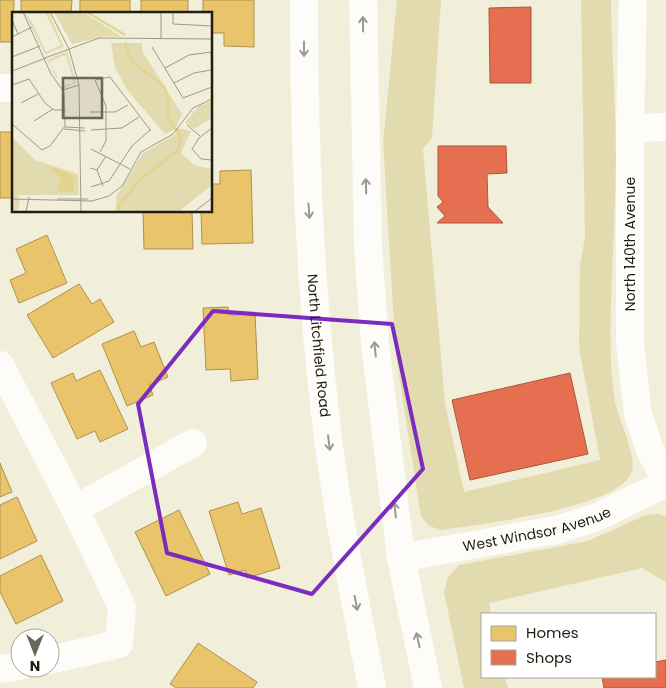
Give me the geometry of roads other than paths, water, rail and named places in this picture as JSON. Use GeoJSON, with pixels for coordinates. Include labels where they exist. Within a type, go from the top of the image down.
{"type":"FeatureCollection","features":[{"type":"Feature","properties":{"kind":"main road","name":"North Litchfield Road"},"geometry":{"type":"LineString","coordinates":[[304,0],[308,193],[324,404],[333,476],[372,688]]}},
{"type":"Feature","properties":{"kind":"main road"},"geometry":{"type":"LineString","coordinates":[[363,0],[368,251],[381,399],[401,558],[428,688]]}},
{"type":"Feature","properties":{"kind":"main road","name":"North 140th Avenue"},"geometry":{"type":"LineString","coordinates":[[633,0],[630,128],[630,344],[638,414],[650,450],[666,482]]}},
{"type":"Feature","properties":{"kind":"main road"},"geometry":{"type":"LineString","coordinates":[[630,128],[666,127]]}},
{"type":"Feature","properties":{"kind":"main road"},"geometry":{"type":"LineString","coordinates":[[0,365],[75,509],[122,607],[119,644],[60,658]]}},
{"type":"Feature","properties":{"kind":"main road"},"geometry":{"type":"LineString","coordinates":[[75,509],[193,443]]}},
{"type":"Feature","properties":{"kind":"main road","name":"West Windsor Avenue"},"geometry":{"type":"LineString","coordinates":[[401,558],[560,529],[597,518],[666,482]]}}]}
